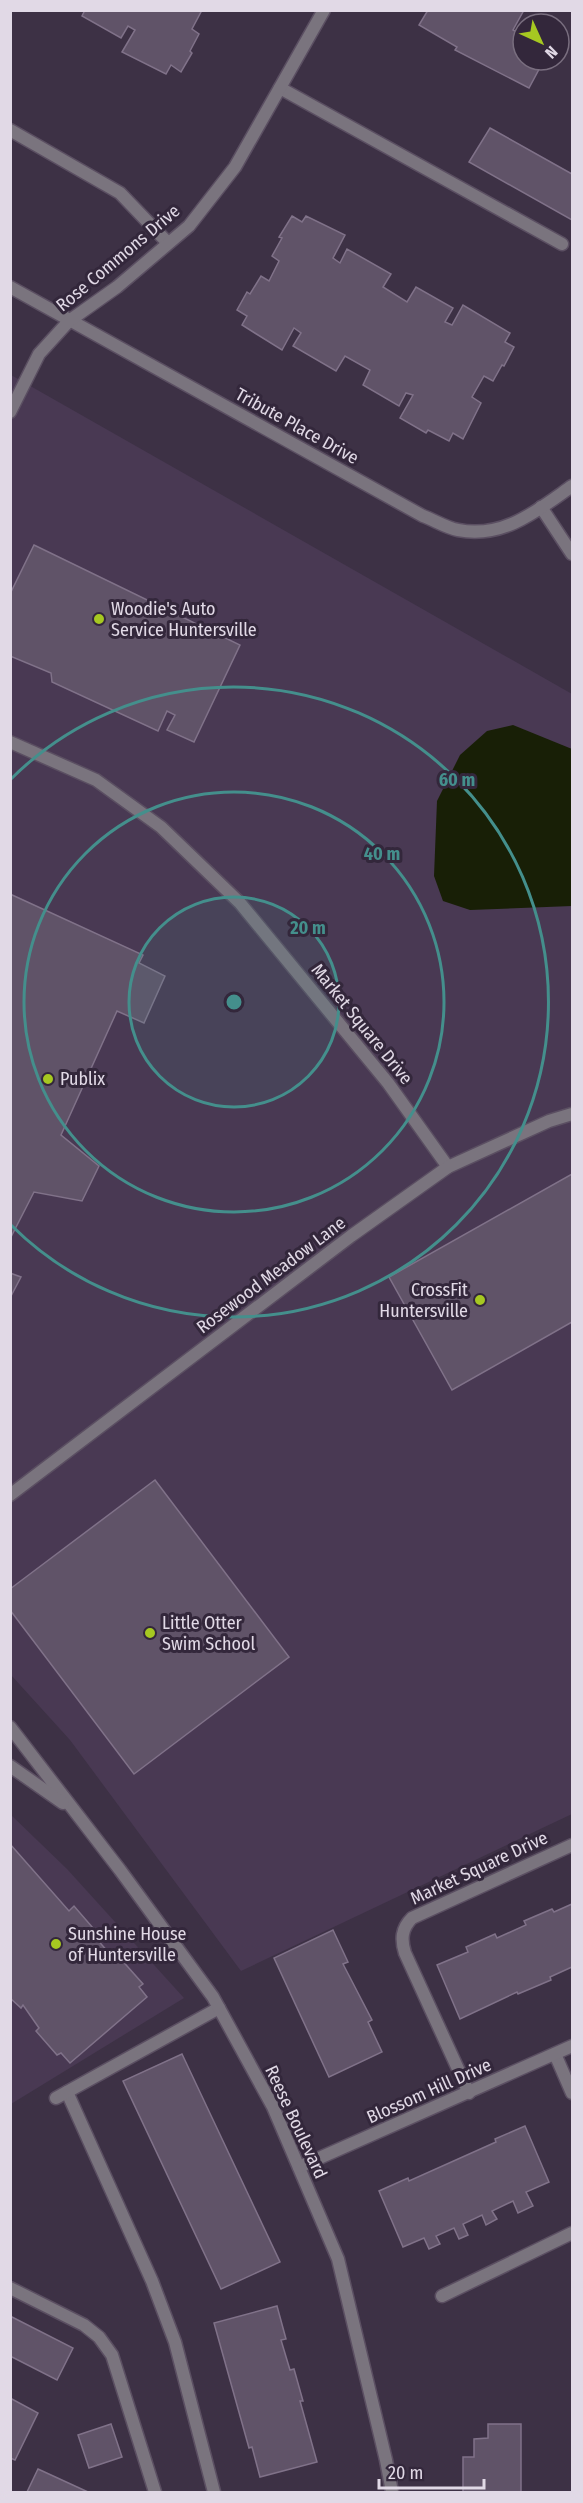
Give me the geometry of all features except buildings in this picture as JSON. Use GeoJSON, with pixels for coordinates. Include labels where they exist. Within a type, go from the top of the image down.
{"type":"FeatureCollection","features":[{"type":"Feature","properties":{"kind":"street","name":"Rose Commons Drive"},"geometry":{"type":"LineString","coordinates":[[10,412],[39,354],[69,321],[117,287],[189,226],[235,167],[324,10]]}},
{"type":"Feature","properties":{"kind":"street"},"geometry":{"type":"LineString","coordinates":[[280,88],[562,244]]}},
{"type":"Feature","properties":{"kind":"street"},"geometry":{"type":"LineString","coordinates":[[10,130],[120,193],[168,243]]}},
{"type":"Feature","properties":{"kind":"street","name":"Tribute Place Drive"},"geometry":{"type":"LineString","coordinates":[[10,287],[423,516],[458,530],[485,530],[515,524],[573,486]]}},
{"type":"Feature","properties":{"kind":"street"},"geometry":{"type":"LineString","coordinates":[[542,507],[573,554]]}},
{"type":"Feature","properties":{"kind":"street","name":"Market Square Drive"},"geometry":{"type":"LineString","coordinates":[[10,742],[96,780],[161,827],[240,903],[388,1083],[448,1167]]}},
{"type":"Feature","properties":{"kind":"street","name":"Rosewood Meadow Lane"},"geometry":{"type":"LineString","coordinates":[[10,1495],[351,1236],[448,1167],[549,1121],[573,1114]]}},
{"type":"Feature","properties":{"kind":"street","name":"Reese Boulevard"},"geometry":{"type":"LineString","coordinates":[[10,1727],[177,1945],[219,2008],[273,2107],[338,2259],[392,2493]]}},
{"type":"Feature","properties":{"kind":"street","name":"Reese Boulevard"},"geometry":{"type":"LineString","coordinates":[[10,1766],[74,1810]]}},
{"type":"Feature","properties":{"kind":"street","name":"Market Square Drive"},"geometry":{"type":"LineString","coordinates":[[470,2092],[405,1953],[402,1942],[406,1924],[412,1918],[573,1845]]}},
{"type":"Feature","properties":{"kind":"street"},"geometry":{"type":"LineString","coordinates":[[214,2493],[175,2342],[152,2281],[62,2095],[219,2008]]}},
{"type":"Feature","properties":{"kind":"street","name":"Blossom Hill Drive"},"geometry":{"type":"LineString","coordinates":[[299,2168],[573,2046]]}},
{"type":"Feature","properties":{"kind":"street"},"geometry":{"type":"LineString","coordinates":[[555,2054],[573,2092]]}},
{"type":"Feature","properties":{"kind":"street"},"geometry":{"type":"LineString","coordinates":[[442,2296],[573,2233]]}},
{"type":"Feature","properties":{"kind":"street"},"geometry":{"type":"LineString","coordinates":[[10,2288],[84,2325],[99,2337],[112,2355],[155,2493]]}},
{"type":"Feature","properties":{"kind":"shaded area"},"geometry":{"type":"Polygon","coordinates":[[[11,375],[572,694],[572,1814],[241,1971],[70,1740],[11,1675],[11,375]]]}},
{"type":"Feature","properties":{"kind":"shaded area"},"geometry":{"type":"Polygon","coordinates":[[[513,725],[572,749],[572,906],[470,910],[443,901],[434,876],[437,801],[460,755],[487,731],[513,725]]]}},
{"type":"Feature","properties":{"kind":"shaded area","name":"Sunshine House of Huntersville"},"geometry":{"type":"Polygon","coordinates":[[[10,1814],[67,1869],[184,1998],[11,2104],[10,1814]]]}},
{"type":"Feature","properties":{"kind":"place","name":"Woodie's Auto Service Huntersville"},"geometry":{"type":"Point","coordinates":[99,619]}},
{"type":"Feature","properties":{"kind":"place","name":"Publix"},"geometry":{"type":"Point","coordinates":[48,1079]}},
{"type":"Feature","properties":{"kind":"place","name":"CrossFit Huntersville"},"geometry":{"type":"Point","coordinates":[480,1300]}},
{"type":"Feature","properties":{"kind":"place","name":"Little Otter Swim School"},"geometry":{"type":"Point","coordinates":[150,1633]}},
{"type":"Feature","properties":{"kind":"place","name":"Sunshine House of Huntersville"},"geometry":{"type":"Point","coordinates":[56,1944]}}]}
